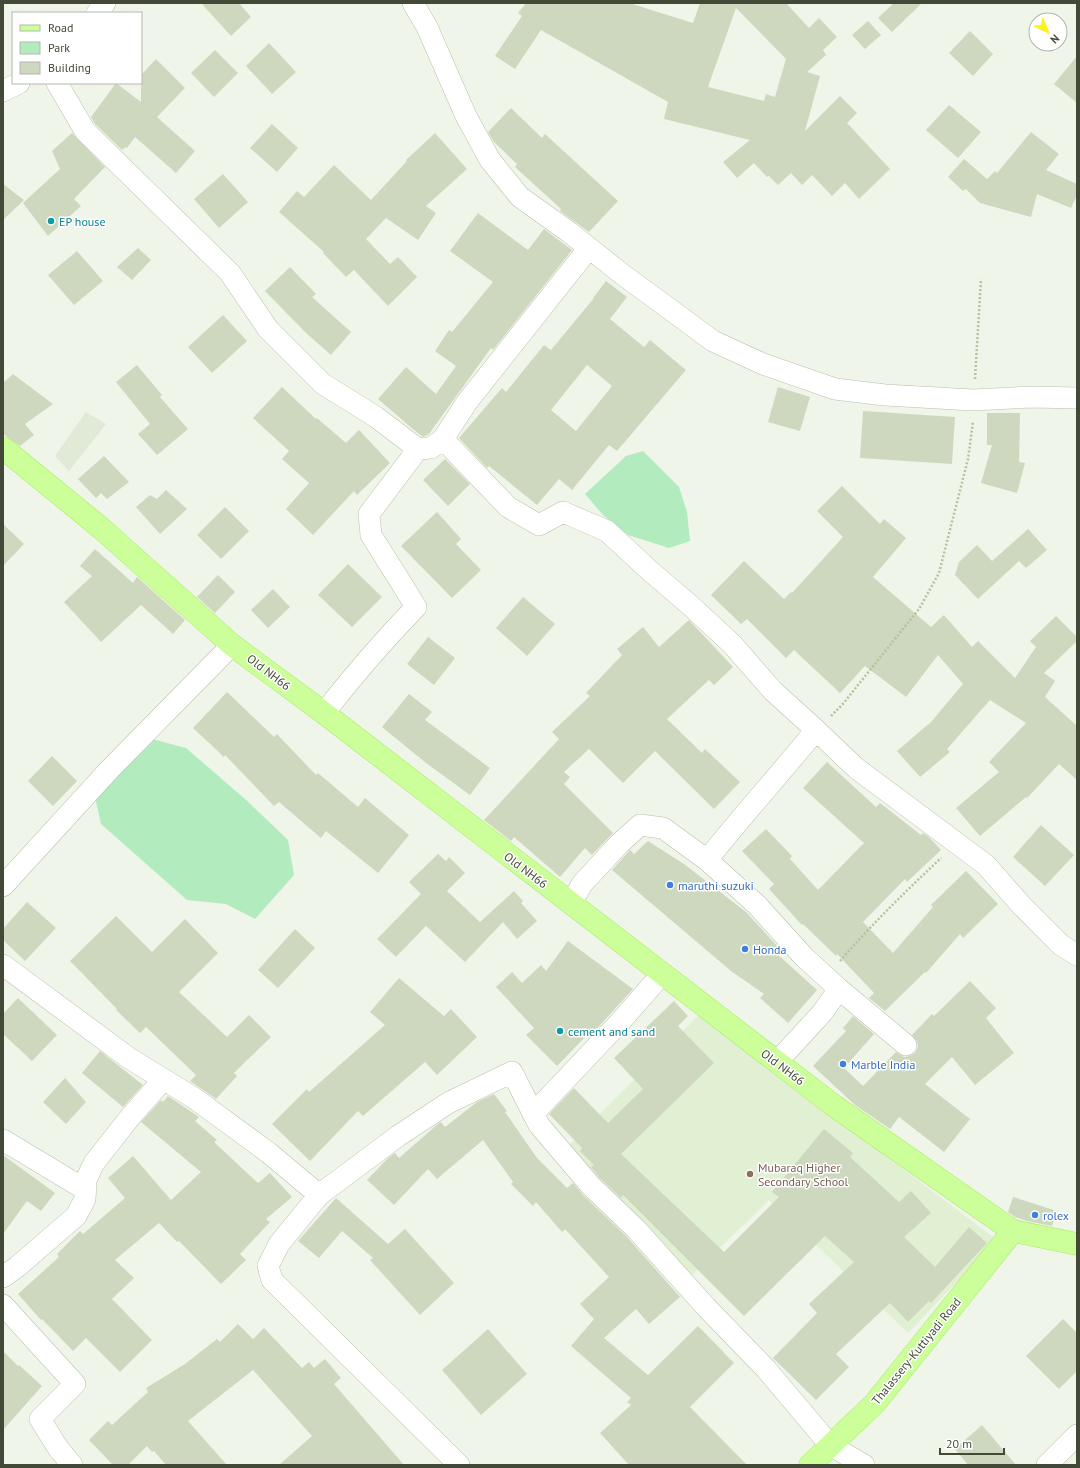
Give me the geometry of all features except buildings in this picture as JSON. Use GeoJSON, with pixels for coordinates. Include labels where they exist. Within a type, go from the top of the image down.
{"type":"FeatureCollection","features":[{"type":"Feature","properties":{"kind":"main road","name":"Old NH66"},"geometry":{"type":"LineString","coordinates":[[3,448],[102,529],[232,645],[833,1105],[1013,1230],[1077,1244]]}},
{"type":"Feature","properties":{"kind":"main road","name":"Thalassery-Kuttiyadi Road"},"geometry":{"type":"LineString","coordinates":[[810,1465],[875,1403],[1013,1230]]}},
{"type":"Feature","properties":{"kind":"street"},"geometry":{"type":"LineString","coordinates":[[98,12],[105,3]]}},
{"type":"Feature","properties":{"kind":"street"},"geometry":{"type":"LineString","coordinates":[[414,3],[427,27],[466,116],[490,160],[520,197],[569,232],[622,274],[712,341],[763,364],[835,389],[885,395],[973,400],[1032,397],[1077,398]]}},
{"type":"Feature","properties":{"kind":"street"},"geometry":{"type":"LineString","coordinates":[[3,91],[17,84]]}},
{"type":"Feature","properties":{"kind":"street"},"geometry":{"type":"LineString","coordinates":[[58,84],[85,131],[230,273],[268,329],[324,384],[376,417],[418,449],[431,448],[443,439],[467,402],[589,248]]}},
{"type":"Feature","properties":{"kind":"street"},"geometry":{"type":"LineString","coordinates":[[443,439],[508,507],[539,525],[563,512],[607,532],[732,644],[773,691],[856,768],[986,865],[1022,906],[1061,945],[1077,955]]}},
{"type":"Feature","properties":{"kind":"street"},"geometry":{"type":"LineString","coordinates":[[324,714],[361,666],[416,607],[370,535],[369,514],[418,449]]}},
{"type":"Feature","properties":{"kind":"street"},"geometry":{"type":"LineString","coordinates":[[3,886],[110,769],[232,645]]}},
{"type":"Feature","properties":{"kind":"street"},"geometry":{"type":"LineString","coordinates":[[706,860],[816,730]]}},
{"type":"Feature","properties":{"kind":"street"},"geometry":{"type":"LineString","coordinates":[[571,904],[582,884],[619,844],[640,825],[663,828],[706,860],[757,905],[804,957],[906,1044]]}},
{"type":"Feature","properties":{"kind":"street"},"geometry":{"type":"LineString","coordinates":[[3,965],[129,1058],[194,1098],[269,1153],[318,1195]]}},
{"type":"Feature","properties":{"kind":"street"},"geometry":{"type":"LineString","coordinates":[[533,1114],[620,1022],[662,974]]}},
{"type":"Feature","properties":{"kind":"street"},"geometry":{"type":"LineString","coordinates":[[777,1062],[822,1013],[832,982]]}},
{"type":"Feature","properties":{"kind":"street"},"geometry":{"type":"LineString","coordinates":[[459,1465],[272,1280],[268,1266],[279,1244],[318,1195],[398,1136],[448,1103],[512,1072],[539,1125],[591,1186],[636,1229],[706,1307],[766,1369],[830,1446],[864,1465]]}},
{"type":"Feature","properties":{"kind":"street"},"geometry":{"type":"LineString","coordinates":[[3,1277],[17,1268],[76,1216],[85,1199],[86,1180],[94,1163],[131,1116],[163,1080]]}},
{"type":"Feature","properties":{"kind":"street"},"geometry":{"type":"LineString","coordinates":[[3,1140],[86,1190]]}},
{"type":"Feature","properties":{"kind":"street"},"geometry":{"type":"LineString","coordinates":[[3,1305],[75,1384],[40,1419],[58,1448],[72,1465]]}},
{"type":"Feature","properties":{"kind":"street"},"geometry":{"type":"LineString","coordinates":[[1047,1465],[1077,1435]]}},
{"type":"Feature","properties":{"kind":"path"},"geometry":{"type":"LineString","coordinates":[[816,730],[842,704],[919,609],[939,573],[968,459],[973,429],[973,400],[981,279]]}},
{"type":"Feature","properties":{"kind":"path"},"geometry":{"type":"LineString","coordinates":[[832,982],[862,935],[956,843]]}},
{"type":"Feature","properties":{"kind":"shaded area"},"geometry":{"type":"Polygon","coordinates":[[[86,412],[106,424],[69,471],[55,456],[86,412]]]}},
{"type":"Feature","properties":{"kind":"shaded area","name":"Mubaraq Higher Secondary School"},"geometry":{"type":"Polygon","coordinates":[[[699,1015],[997,1240],[908,1333],[769,1200],[689,1278],[565,1149],[699,1015]]]}},
{"type":"Feature","properties":{"kind":"green space"},"geometry":{"type":"Polygon","coordinates":[[[643,451],[679,487],[687,512],[690,541],[669,548],[628,535],[604,516],[585,494],[626,456],[643,451]]]}},
{"type":"Feature","properties":{"kind":"green space"},"geometry":{"type":"Polygon","coordinates":[[[152,739],[186,748],[245,799],[288,840],[294,875],[255,919],[226,904],[187,900],[101,824],[95,797],[152,739]]]}},
{"type":"Feature","properties":{"kind":"place","name":"EP house"},"geometry":{"type":"Point","coordinates":[51,221]}},
{"type":"Feature","properties":{"kind":"place","name":"maruthi suzuki"},"geometry":{"type":"Point","coordinates":[670,885]}},
{"type":"Feature","properties":{"kind":"place","name":"Honda"},"geometry":{"type":"Point","coordinates":[745,949]}},
{"type":"Feature","properties":{"kind":"place","name":"cement and sand"},"geometry":{"type":"Point","coordinates":[560,1031]}},
{"type":"Feature","properties":{"kind":"place","name":"Marble India"},"geometry":{"type":"Point","coordinates":[843,1064]}},
{"type":"Feature","properties":{"kind":"place","name":"Mubaraq Higher Secondary School"},"geometry":{"type":"Point","coordinates":[750,1174]}},
{"type":"Feature","properties":{"kind":"place","name":"rolex"},"geometry":{"type":"Point","coordinates":[1035,1215]}}]}
